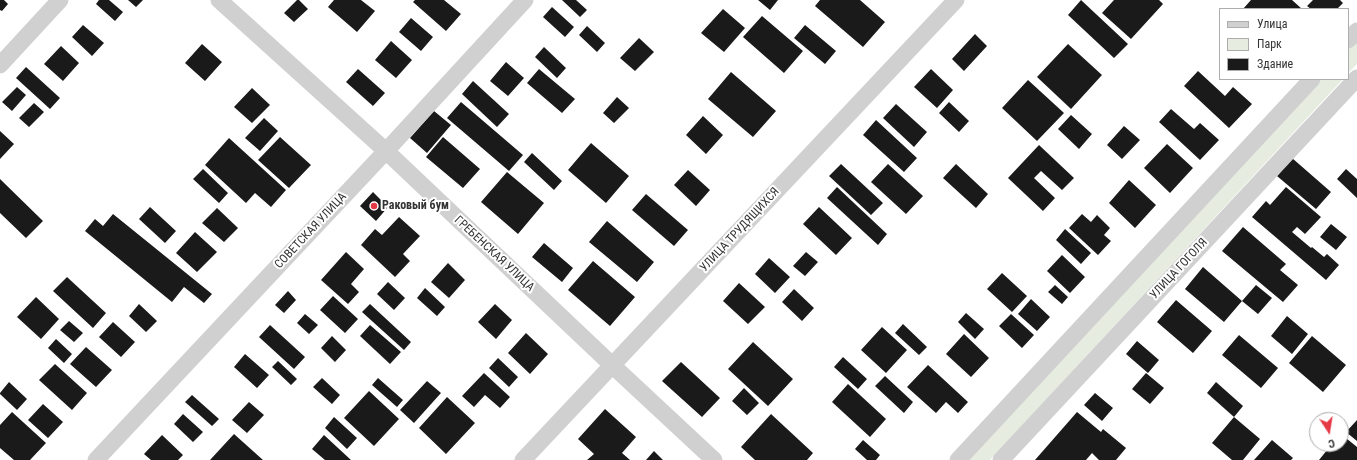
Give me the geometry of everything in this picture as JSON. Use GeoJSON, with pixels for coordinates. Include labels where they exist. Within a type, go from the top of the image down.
{"type":"FeatureCollection","features":[{"type":"Feature","properties":{"kind":"street"},"geometry":{"type":"LineString","coordinates":[[0,65],[60,0]]}},
{"type":"Feature","properties":{"kind":"street","name":"ГРЕБЕНСКАЯ УЛИЦА"},"geometry":{"type":"LineString","coordinates":[[219,0],[386,151],[714,460]]}},
{"type":"Feature","properties":{"kind":"street","name":"СОВЕТСКАЯ УЛИЦА"},"geometry":{"type":"LineString","coordinates":[[96,460],[386,151],[525,0]]}},
{"type":"Feature","properties":{"kind":"street","name":"УЛИЦА ТРУДЯЩИХСЯ"},"geometry":{"type":"LineString","coordinates":[[523,460],[956,0]]}},
{"type":"Feature","properties":{"kind":"street"},"geometry":{"type":"LineString","coordinates":[[1349,39],[1357,31]]}},
{"type":"Feature","properties":{"kind":"street","name":"УЛИЦА ГОГОЛЯ"},"geometry":{"type":"LineString","coordinates":[[1001,460],[1357,78]]}},
{"type":"Feature","properties":{"kind":"street"},"geometry":{"type":"LineString","coordinates":[[958,460],[1311,80]]}},
{"type":"Feature","properties":{"kind":"green space"},"geometry":{"type":"Polygon","coordinates":[[[1357,39],[1357,64],[1349,72],[1349,47],[1357,39]]]}},
{"type":"Feature","properties":{"kind":"green space"},"geometry":{"type":"Polygon","coordinates":[[[1319,80],[1342,80],[990,460],[968,460],[1319,80]]]}},
{"type":"Feature","properties":{"kind":"building"},"geometry":{"type":"Polygon","coordinates":[[[0,0],[4,0],[8,4],[2,11],[0,10],[0,0]]]}},
{"type":"Feature","properties":{"kind":"building"},"geometry":{"type":"Polygon","coordinates":[[[99,0],[109,0],[123,12],[115,21],[96,4],[99,0]]]}},
{"type":"Feature","properties":{"kind":"building"},"geometry":{"type":"Polygon","coordinates":[[[128,0],[143,0],[136,7],[128,0]]]}},
{"type":"Feature","properties":{"kind":"building"},"geometry":{"type":"Polygon","coordinates":[[[297,0],[299,0],[308,9],[294,22],[284,13],[297,0]]]}},
{"type":"Feature","properties":{"kind":"building"},"geometry":{"type":"Polygon","coordinates":[[[334,0],[361,0],[375,11],[357,32],[328,7],[334,0]]]}},
{"type":"Feature","properties":{"kind":"building"},"geometry":{"type":"Polygon","coordinates":[[[415,0],[444,0],[461,14],[446,31],[413,2],[415,0]]]}},
{"type":"Feature","properties":{"kind":"building"},"geometry":{"type":"Polygon","coordinates":[[[562,0],[576,0],[587,10],[580,17],[562,0]]]}},
{"type":"Feature","properties":{"kind":"building"},"geometry":{"type":"Polygon","coordinates":[[[758,0],[778,0],[770,10],[758,0]]]}},
{"type":"Feature","properties":{"kind":"building"},"geometry":{"type":"Polygon","coordinates":[[[820,0],[860,0],[885,22],[863,47],[815,6],[820,0]]]}},
{"type":"Feature","properties":{"kind":"building"},"geometry":{"type":"Polygon","coordinates":[[[1081,0],[1128,44],[1114,58],[1068,15],[1081,0]]]}},
{"type":"Feature","properties":{"kind":"building"},"geometry":{"type":"Polygon","coordinates":[[[1114,0],[1159,0],[1163,4],[1131,39],[1102,13],[1114,0]]]}},
{"type":"Feature","properties":{"kind":"building"},"geometry":{"type":"Polygon","coordinates":[[[1251,0],[1292,0],[1301,8],[1244,8],[1251,0]]]}},
{"type":"Feature","properties":{"kind":"building"},"geometry":{"type":"Polygon","coordinates":[[[1313,0],[1340,0],[1343,3],[1338,8],[1310,8],[1307,6],[1313,0]]]}},
{"type":"Feature","properties":{"kind":"building"},"geometry":{"type":"Polygon","coordinates":[[[552,7],[574,27],[565,37],[543,17],[552,7]]]}},
{"type":"Feature","properties":{"kind":"building"},"geometry":{"type":"Polygon","coordinates":[[[723,9],[745,28],[724,52],[701,33],[723,9]]]}},
{"type":"Feature","properties":{"kind":"building"},"geometry":{"type":"Polygon","coordinates":[[[762,16],[803,51],[784,73],[743,37],[762,16]]]}},
{"type":"Feature","properties":{"kind":"building"},"geometry":{"type":"Polygon","coordinates":[[[411,18],[433,37],[421,51],[399,32],[411,18]]]}},
{"type":"Feature","properties":{"kind":"building"},"geometry":{"type":"Polygon","coordinates":[[[83,25],[104,43],[92,56],[72,37],[83,25]]]}},
{"type":"Feature","properties":{"kind":"building"},"geometry":{"type":"Polygon","coordinates":[[[805,25],[836,51],[825,64],[794,38],[805,25]]]}},
{"type":"Feature","properties":{"kind":"building"},"geometry":{"type":"Polygon","coordinates":[[[587,26],[605,43],[597,52],[579,35],[587,26]]]}},
{"type":"Feature","properties":{"kind":"building"},"geometry":{"type":"Polygon","coordinates":[[[975,34],[987,46],[964,71],[952,59],[975,34]]]}},
{"type":"Feature","properties":{"kind":"building"},"geometry":{"type":"Polygon","coordinates":[[[639,38],[654,52],[635,71],[620,58],[639,38]]]}},
{"type":"Feature","properties":{"kind":"building"},"geometry":{"type":"Polygon","coordinates":[[[391,41],[412,60],[396,78],[375,60],[391,41]]]}},
{"type":"Feature","properties":{"kind":"building"},"geometry":{"type":"Polygon","coordinates":[[[202,44],[222,62],[205,81],[185,63],[202,44]]]}},
{"type":"Feature","properties":{"kind":"building"},"geometry":{"type":"Polygon","coordinates":[[[1068,44],[1102,75],[1071,109],[1037,77],[1068,44]]]}},
{"type":"Feature","properties":{"kind":"building"},"geometry":{"type":"Polygon","coordinates":[[[61,46],[79,63],[63,81],[44,64],[61,46]]]}},
{"type":"Feature","properties":{"kind":"building"},"geometry":{"type":"Polygon","coordinates":[[[544,47],[566,68],[557,78],[535,57],[544,47]]]}},
{"type":"Feature","properties":{"kind":"building"},"geometry":{"type":"Polygon","coordinates":[[[506,62],[524,78],[508,96],[490,81],[506,62]]]}},
{"type":"Feature","properties":{"kind":"building"},"geometry":{"type":"Polygon","coordinates":[[[26,67],[60,98],[50,109],[16,78],[26,67]]]}},
{"type":"Feature","properties":{"kind":"building"},"geometry":{"type":"Polygon","coordinates":[[[358,69],[385,93],[373,106],[346,82],[358,69]]]}},
{"type":"Feature","properties":{"kind":"building"},"geometry":{"type":"Polygon","coordinates":[[[539,69],[575,99],[562,113],[527,83],[539,69]]]}},
{"type":"Feature","properties":{"kind":"building"},"geometry":{"type":"Polygon","coordinates":[[[931,69],[953,90],[937,108],[914,87],[931,69]]]}},
{"type":"Feature","properties":{"kind":"building"},"geometry":{"type":"Polygon","coordinates":[[[1198,71],[1225,96],[1233,87],[1252,104],[1229,128],[1184,86],[1198,71]]]}},
{"type":"Feature","properties":{"kind":"building"},"geometry":{"type":"Polygon","coordinates":[[[731,72],[776,111],[753,137],[708,99],[731,72]]]}},
{"type":"Feature","properties":{"kind":"building"},"geometry":{"type":"Polygon","coordinates":[[[1028,80],[1064,113],[1037,141],[1002,108],[1028,80]]]}},
{"type":"Feature","properties":{"kind":"building"},"geometry":{"type":"Polygon","coordinates":[[[473,81],[509,114],[497,127],[462,94],[473,81]]]}},
{"type":"Feature","properties":{"kind":"building"},"geometry":{"type":"Polygon","coordinates":[[[17,87],[26,95],[12,111],[2,102],[17,87]]]}},
{"type":"Feature","properties":{"kind":"building"},"geometry":{"type":"Polygon","coordinates":[[[252,88],[270,105],[252,123],[234,107],[252,88]]]}},
{"type":"Feature","properties":{"kind":"building"},"geometry":{"type":"Polygon","coordinates":[[[617,97],[629,108],[614,123],[603,113],[617,97]]]}},
{"type":"Feature","properties":{"kind":"building"},"geometry":{"type":"Polygon","coordinates":[[[461,102],[523,155],[509,171],[447,118],[461,102]]]}},
{"type":"Feature","properties":{"kind":"building"},"geometry":{"type":"Polygon","coordinates":[[[949,102],[969,121],[959,132],[939,113],[949,102]]]}},
{"type":"Feature","properties":{"kind":"building"},"geometry":{"type":"Polygon","coordinates":[[[34,103],[44,112],[29,127],[19,118],[34,103]]]}},
{"type":"Feature","properties":{"kind":"building"},"geometry":{"type":"Polygon","coordinates":[[[896,104],[927,132],[914,147],[883,118],[896,104]]]}},
{"type":"Feature","properties":{"kind":"building"},"geometry":{"type":"Polygon","coordinates":[[[1171,109],[1194,129],[1200,123],[1219,140],[1200,160],[1159,122],[1171,109]]]}},
{"type":"Feature","properties":{"kind":"building"},"geometry":{"type":"Polygon","coordinates":[[[434,111],[451,125],[427,153],[410,138],[434,111]]]}},
{"type":"Feature","properties":{"kind":"building"},"geometry":{"type":"Polygon","coordinates":[[[1071,115],[1092,134],[1079,149],[1058,129],[1071,115]]]}},
{"type":"Feature","properties":{"kind":"building"},"geometry":{"type":"Polygon","coordinates":[[[703,116],[723,135],[706,154],[686,135],[703,116]]]}},
{"type":"Feature","properties":{"kind":"building"},"geometry":{"type":"Polygon","coordinates":[[[264,118],[278,131],[260,151],[245,138],[264,118]]]}},
{"type":"Feature","properties":{"kind":"building"},"geometry":{"type":"Polygon","coordinates":[[[876,120],[917,158],[904,172],[863,135],[876,120]]]}},
{"type":"Feature","properties":{"kind":"building"},"geometry":{"type":"Polygon","coordinates":[[[1124,126],[1140,140],[1122,159],[1107,145],[1124,126]]]}},
{"type":"Feature","properties":{"kind":"building"},"geometry":{"type":"Polygon","coordinates":[[[0,131],[14,144],[0,159],[0,131]]]}},
{"type":"Feature","properties":{"kind":"building"},"geometry":{"type":"Polygon","coordinates":[[[280,137],[311,165],[289,188],[258,160],[280,137]]]}},
{"type":"Feature","properties":{"kind":"building"},"geometry":{"type":"Polygon","coordinates":[[[443,137],[480,169],[463,188],[426,157],[443,137]]]}},
{"type":"Feature","properties":{"kind":"building"},"geometry":{"type":"Polygon","coordinates":[[[229,138],[286,190],[271,207],[255,193],[246,203],[205,165],[229,138]]]}},
{"type":"Feature","properties":{"kind":"building"},"geometry":{"type":"Polygon","coordinates":[[[591,143],[629,176],[606,203],[568,170],[591,143]]]}},
{"type":"Feature","properties":{"kind":"building"},"geometry":{"type":"Polygon","coordinates":[[[1167,144],[1193,168],[1170,193],[1144,168],[1167,144]]]}},
{"type":"Feature","properties":{"kind":"building"},"geometry":{"type":"Polygon","coordinates":[[[1039,145],[1074,178],[1062,190],[1041,171],[1034,178],[1055,198],[1043,211],[1008,178],[1039,145]]]}},
{"type":"Feature","properties":{"kind":"building"},"geometry":{"type":"Polygon","coordinates":[[[532,153],[562,181],[554,190],[524,162],[532,153]]]}},
{"type":"Feature","properties":{"kind":"building"},"geometry":{"type":"Polygon","coordinates":[[[1292,158],[1331,192],[1316,209],[1277,176],[1292,158]]]}},
{"type":"Feature","properties":{"kind":"building"},"geometry":{"type":"Polygon","coordinates":[[[841,164],[883,203],[871,215],[829,176],[841,164]]]}},
{"type":"Feature","properties":{"kind":"building"},"geometry":{"type":"Polygon","coordinates":[[[888,164],[923,196],[906,214],[871,182],[888,164]]]}},
{"type":"Feature","properties":{"kind":"building"},"geometry":{"type":"Polygon","coordinates":[[[956,164],[988,194],[976,208],[943,178],[956,164]]]}},
{"type":"Feature","properties":{"kind":"building"},"geometry":{"type":"Polygon","coordinates":[[[203,169],[228,193],[219,203],[193,179],[203,169]]]}},
{"type":"Feature","properties":{"kind":"building"},"geometry":{"type":"Polygon","coordinates":[[[1346,169],[1357,179],[1357,198],[1337,179],[1346,169]]]}},
{"type":"Feature","properties":{"kind":"building"},"geometry":{"type":"Polygon","coordinates":[[[688,170],[710,190],[696,206],[674,185],[688,170]]]}},
{"type":"Feature","properties":{"kind":"building"},"geometry":{"type":"Polygon","coordinates":[[[507,172],[544,203],[518,234],[481,202],[507,172]]]}},
{"type":"Feature","properties":{"kind":"building"},"geometry":{"type":"Polygon","coordinates":[[[0,179],[43,221],[26,238],[0,213],[0,179]]]}},
{"type":"Feature","properties":{"kind":"building"},"geometry":{"type":"Polygon","coordinates":[[[1129,180],[1156,205],[1135,228],[1109,203],[1129,180]]]}},
{"type":"Feature","properties":{"kind":"building"},"geometry":{"type":"Polygon","coordinates":[[[837,187],[887,234],[878,245],[827,198],[837,187]]]}},
{"type":"Feature","properties":{"kind":"building"},"geometry":{"type":"Polygon","coordinates":[[[1286,187],[1321,217],[1305,234],[1297,227],[1292,232],[1311,248],[1312,247],[1324,257],[1327,254],[1339,265],[1326,280],[1252,217],[1266,201],[1270,205],[1286,187]]]}},
{"type":"Feature","properties":{"kind":"building"},"geometry":{"type":"Polygon","coordinates":[[[373,192],[388,207],[376,221],[360,206],[373,192]]]}},
{"type":"Feature","properties":{"kind":"building"},"geometry":{"type":"Polygon","coordinates":[[[646,194],[688,230],[674,246],[632,210],[646,194]]]}},
{"type":"Feature","properties":{"kind":"building"},"geometry":{"type":"Polygon","coordinates":[[[150,207],[176,231],[165,243],[139,219],[150,207]]]}},
{"type":"Feature","properties":{"kind":"building"},"geometry":{"type":"Polygon","coordinates":[[[819,207],[852,238],[836,255],[803,224],[819,207]]]}},
{"type":"Feature","properties":{"kind":"building"},"geometry":{"type":"Polygon","coordinates":[[[217,208],[238,228],[224,242],[202,223],[217,208]]]}},
{"type":"Feature","properties":{"kind":"building"},"geometry":{"type":"Polygon","coordinates":[[[113,214],[212,294],[204,303],[184,287],[172,302],[85,231],[95,219],[103,226],[113,214]]]}},
{"type":"Feature","properties":{"kind":"building"},"geometry":{"type":"Polygon","coordinates":[[[1082,214],[1091,222],[1097,215],[1110,228],[1104,235],[1111,241],[1098,255],[1069,228],[1082,214]]]}},
{"type":"Feature","properties":{"kind":"building"},"geometry":{"type":"Polygon","coordinates":[[[399,217],[420,236],[403,254],[410,261],[395,277],[361,245],[375,229],[382,235],[399,217]]]}},
{"type":"Feature","properties":{"kind":"building"},"geometry":{"type":"Polygon","coordinates":[[[607,221],[654,262],[637,282],[589,242],[607,221]]]}},
{"type":"Feature","properties":{"kind":"building"},"geometry":{"type":"Polygon","coordinates":[[[1331,224],[1347,237],[1336,250],[1320,237],[1331,224]]]}},
{"type":"Feature","properties":{"kind":"building"},"geometry":{"type":"Polygon","coordinates":[[[1243,227],[1286,264],[1280,270],[1298,285],[1283,302],[1222,251],[1243,227]]]}},
{"type":"Feature","properties":{"kind":"building"},"geometry":{"type":"Polygon","coordinates":[[[1065,229],[1091,253],[1081,264],[1056,240],[1065,229]]]}},
{"type":"Feature","properties":{"kind":"building"},"geometry":{"type":"Polygon","coordinates":[[[195,232],[217,252],[197,272],[176,253],[195,232]]]}},
{"type":"Feature","properties":{"kind":"building"},"geometry":{"type":"Polygon","coordinates":[[[544,243],[573,268],[562,282],[532,257],[544,243]]]}},
{"type":"Feature","properties":{"kind":"building"},"geometry":{"type":"Polygon","coordinates":[[[346,252],[364,269],[351,284],[359,292],[348,304],[321,280],[346,252]]]}},
{"type":"Feature","properties":{"kind":"building"},"geometry":{"type":"Polygon","coordinates":[[[806,252],[818,262],[805,276],[793,266],[806,252]]]}},
{"type":"Feature","properties":{"kind":"building"},"geometry":{"type":"Polygon","coordinates":[[[1062,255],[1085,277],[1070,293],[1047,271],[1062,255]]]}},
{"type":"Feature","properties":{"kind":"building"},"geometry":{"type":"Polygon","coordinates":[[[769,258],[790,277],[775,293],[755,274],[769,258]]]}},
{"type":"Feature","properties":{"kind":"building"},"geometry":{"type":"Polygon","coordinates":[[[593,261],[635,297],[610,326],[568,290],[593,261]]]}},
{"type":"Feature","properties":{"kind":"building"},"geometry":{"type":"Polygon","coordinates":[[[448,263],[465,280],[449,298],[431,282],[448,263]]]}},
{"type":"Feature","properties":{"kind":"building"},"geometry":{"type":"Polygon","coordinates":[[[1203,267],[1242,301],[1224,322],[1185,289],[1203,267]]]}},
{"type":"Feature","properties":{"kind":"building"},"geometry":{"type":"Polygon","coordinates":[[[1002,273],[1027,296],[1012,312],[987,289],[1002,273]]]}},
{"type":"Feature","properties":{"kind":"building"},"geometry":{"type":"Polygon","coordinates":[[[67,277],[106,313],[93,328],[53,291],[67,277]]]}},
{"type":"Feature","properties":{"kind":"building"},"geometry":{"type":"Polygon","coordinates":[[[388,282],[405,298],[394,310],[377,294],[388,282]]]}},
{"type":"Feature","properties":{"kind":"building"},"geometry":{"type":"Polygon","coordinates":[[[739,283],[765,307],[748,324],[723,301],[739,283]]]}},
{"type":"Feature","properties":{"kind":"building"},"geometry":{"type":"Polygon","coordinates":[[[1055,285],[1068,297],[1062,304],[1048,292],[1055,285]]]}},
{"type":"Feature","properties":{"kind":"building"},"geometry":{"type":"Polygon","coordinates":[[[1256,285],[1272,298],[1258,314],[1242,301],[1256,285]]]}},
{"type":"Feature","properties":{"kind":"building"},"geometry":{"type":"Polygon","coordinates":[[[425,288],[445,307],[437,316],[417,298],[425,288]]]}},
{"type":"Feature","properties":{"kind":"building"},"geometry":{"type":"Polygon","coordinates":[[[794,289],[814,308],[802,321],[782,302],[794,289]]]}},
{"type":"Feature","properties":{"kind":"building"},"geometry":{"type":"Polygon","coordinates":[[[288,291],[296,300],[284,313],[275,305],[288,291]]]}},
{"type":"Feature","properties":{"kind":"building"},"geometry":{"type":"Polygon","coordinates":[[[333,296],[358,319],[345,333],[320,310],[333,296]]]}},
{"type":"Feature","properties":{"kind":"building"},"geometry":{"type":"Polygon","coordinates":[[[36,297],[59,319],[41,339],[17,317],[36,297]]]}},
{"type":"Feature","properties":{"kind":"building"},"geometry":{"type":"Polygon","coordinates":[[[1031,299],[1050,317],[1037,331],[1018,314],[1031,299]]]}},
{"type":"Feature","properties":{"kind":"building"},"geometry":{"type":"Polygon","coordinates":[[[1176,300],[1212,331],[1193,353],[1157,322],[1176,300]]]}},
{"type":"Feature","properties":{"kind":"building"},"geometry":{"type":"Polygon","coordinates":[[[139,304],[157,321],[146,332],[129,316],[139,304]]]}},
{"type":"Feature","properties":{"kind":"building"},"geometry":{"type":"Polygon","coordinates":[[[370,304],[411,342],[404,350],[362,312],[370,304]]]}},
{"type":"Feature","properties":{"kind":"building"},"geometry":{"type":"Polygon","coordinates":[[[495,304],[512,320],[496,339],[478,322],[495,304]]]}},
{"type":"Feature","properties":{"kind":"building"},"geometry":{"type":"Polygon","coordinates":[[[966,313],[984,329],[975,339],[958,322],[966,313]]]}},
{"type":"Feature","properties":{"kind":"building"},"geometry":{"type":"Polygon","coordinates":[[[305,314],[318,325],[309,334],[297,323],[305,314]]]}},
{"type":"Feature","properties":{"kind":"building"},"geometry":{"type":"Polygon","coordinates":[[[1011,314],[1034,335],[1022,348],[999,326],[1011,314]]]}},
{"type":"Feature","properties":{"kind":"building"},"geometry":{"type":"Polygon","coordinates":[[[1287,316],[1308,334],[1292,354],[1271,336],[1287,316]]]}},
{"type":"Feature","properties":{"kind":"building"},"geometry":{"type":"Polygon","coordinates":[[[69,321],[83,333],[74,342],[60,330],[69,321]]]}},
{"type":"Feature","properties":{"kind":"building"},"geometry":{"type":"Polygon","coordinates":[[[113,322],[135,342],[121,357],[99,337],[113,322]]]}},
{"type":"Feature","properties":{"kind":"building"},"geometry":{"type":"Polygon","coordinates":[[[903,324],[927,347],[919,355],[895,333],[903,324]]]}},
{"type":"Feature","properties":{"kind":"building"},"geometry":{"type":"Polygon","coordinates":[[[270,325],[305,357],[294,369],[259,337],[270,325]]]}},
{"type":"Feature","properties":{"kind":"building"},"geometry":{"type":"Polygon","coordinates":[[[370,325],[401,352],[390,364],[360,336],[370,325]]]}},
{"type":"Feature","properties":{"kind":"building"},"geometry":{"type":"Polygon","coordinates":[[[882,327],[907,350],[886,373],[861,350],[882,327]]]}},
{"type":"Feature","properties":{"kind":"building"},"geometry":{"type":"Polygon","coordinates":[[[526,333],[548,354],[530,374],[508,353],[526,333]]]}},
{"type":"Feature","properties":{"kind":"building"},"geometry":{"type":"Polygon","coordinates":[[[964,334],[989,358],[971,377],[946,354],[964,334]]]}},
{"type":"Feature","properties":{"kind":"building"},"geometry":{"type":"Polygon","coordinates":[[[1239,335],[1278,368],[1261,388],[1222,355],[1239,335]]]}},
{"type":"Feature","properties":{"kind":"building"},"geometry":{"type":"Polygon","coordinates":[[[332,336],[346,350],[335,362],[321,348],[332,336]]]}},
{"type":"Feature","properties":{"kind":"building"},"geometry":{"type":"Polygon","coordinates":[[[1312,336],[1346,365],[1323,392],[1289,363],[1312,336]]]}},
{"type":"Feature","properties":{"kind":"building"},"geometry":{"type":"Polygon","coordinates":[[[56,339],[72,354],[64,363],[48,348],[56,339]]]}},
{"type":"Feature","properties":{"kind":"building"},"geometry":{"type":"Polygon","coordinates":[[[1137,341],[1159,360],[1148,373],[1126,354],[1137,341]]]}},
{"type":"Feature","properties":{"kind":"building"},"geometry":{"type":"Polygon","coordinates":[[[753,342],[793,379],[768,406],[728,369],[753,342]]]}},
{"type":"Feature","properties":{"kind":"building"},"geometry":{"type":"Polygon","coordinates":[[[86,347],[112,370],[96,387],[70,364],[86,347]]]}},
{"type":"Feature","properties":{"kind":"building"},"geometry":{"type":"Polygon","coordinates":[[[245,354],[269,375],[257,388],[234,367],[245,354]]]}},
{"type":"Feature","properties":{"kind":"building"},"geometry":{"type":"Polygon","coordinates":[[[843,357],[867,379],[858,389],[834,367],[843,357]]]}},
{"type":"Feature","properties":{"kind":"building"},"geometry":{"type":"Polygon","coordinates":[[[498,358],[518,377],[509,387],[489,368],[498,358]]]}},
{"type":"Feature","properties":{"kind":"building"},"geometry":{"type":"Polygon","coordinates":[[[278,361],[297,379],[291,385],[272,367],[278,361]]]}},
{"type":"Feature","properties":{"kind":"building"},"geometry":{"type":"Polygon","coordinates":[[[681,362],[720,398],[702,417],[662,381],[681,362]]]}},
{"type":"Feature","properties":{"kind":"building"},"geometry":{"type":"Polygon","coordinates":[[[55,364],[87,393],[72,410],[39,380],[55,364]]]}},
{"type":"Feature","properties":{"kind":"building"},"geometry":{"type":"Polygon","coordinates":[[[928,365],[968,402],[958,413],[946,402],[936,413],[907,387],[928,365]]]}},
{"type":"Feature","properties":{"kind":"building"},"geometry":{"type":"Polygon","coordinates":[[[484,373],[510,397],[500,408],[485,395],[474,407],[462,396],[484,373]]]}},
{"type":"Feature","properties":{"kind":"building"},"geometry":{"type":"Polygon","coordinates":[[[1146,373],[1164,388],[1150,404],[1132,389],[1146,373]]]}},
{"type":"Feature","properties":{"kind":"building"},"geometry":{"type":"Polygon","coordinates":[[[885,376],[913,402],[904,413],[875,386],[885,376]]]}},
{"type":"Feature","properties":{"kind":"building"},"geometry":{"type":"Polygon","coordinates":[[[322,378],[340,395],[332,404],[313,387],[322,378]]]}},
{"type":"Feature","properties":{"kind":"building"},"geometry":{"type":"Polygon","coordinates":[[[378,378],[403,400],[397,407],[372,385],[378,378]]]}},
{"type":"Feature","properties":{"kind":"building"},"geometry":{"type":"Polygon","coordinates":[[[427,381],[441,393],[414,423],[400,410],[427,381]]]}},
{"type":"Feature","properties":{"kind":"building"},"geometry":{"type":"Polygon","coordinates":[[[9,382],[27,399],[17,410],[0,394],[9,382]]]}},
{"type":"Feature","properties":{"kind":"building"},"geometry":{"type":"Polygon","coordinates":[[[1216,382],[1243,406],[1234,417],[1207,393],[1216,382]]]}},
{"type":"Feature","properties":{"kind":"building"},"geometry":{"type":"Polygon","coordinates":[[[848,384],[886,419],[870,437],[832,402],[848,384]]]}},
{"type":"Feature","properties":{"kind":"building"},"geometry":{"type":"Polygon","coordinates":[[[744,388],[759,403],[747,415],[732,401],[744,388]]]}},
{"type":"Feature","properties":{"kind":"building"},"geometry":{"type":"Polygon","coordinates":[[[369,391],[399,419],[374,446],[344,418],[369,391]]]}},
{"type":"Feature","properties":{"kind":"building"},"geometry":{"type":"Polygon","coordinates":[[[1095,393],[1113,408],[1102,421],[1084,405],[1095,393]]]}},
{"type":"Feature","properties":{"kind":"building"},"geometry":{"type":"Polygon","coordinates":[[[192,395],[219,419],[212,426],[185,402],[192,395]]]}},
{"type":"Feature","properties":{"kind":"building"},"geometry":{"type":"Polygon","coordinates":[[[447,397],[475,423],[446,454],[419,428],[447,397]]]}},
{"type":"Feature","properties":{"kind":"building"},"geometry":{"type":"Polygon","coordinates":[[[249,402],[264,415],[247,433],[232,420],[249,402]]]}},
{"type":"Feature","properties":{"kind":"building"},"geometry":{"type":"Polygon","coordinates":[[[43,404],[63,422],[48,438],[28,420],[43,404]]]}},
{"type":"Feature","properties":{"kind":"building"},"geometry":{"type":"Polygon","coordinates":[[[605,409],[636,437],[622,453],[630,460],[587,460],[594,454],[578,439],[605,409]]]}},
{"type":"Feature","properties":{"kind":"building"},"geometry":{"type":"Polygon","coordinates":[[[12,412],[46,443],[30,460],[14,460],[0,448],[0,425],[12,412]]]}},
{"type":"Feature","properties":{"kind":"building"},"geometry":{"type":"Polygon","coordinates":[[[1077,412],[1101,432],[1103,429],[1126,448],[1116,460],[1099,460],[1092,453],[1086,460],[1035,460],[1077,412]]]}},
{"type":"Feature","properties":{"kind":"building"},"geometry":{"type":"Polygon","coordinates":[[[183,414],[203,432],[193,442],[174,424],[183,414]]]}},
{"type":"Feature","properties":{"kind":"building"},"geometry":{"type":"Polygon","coordinates":[[[771,414],[813,453],[807,460],[755,460],[741,447],[771,414]]]}},
{"type":"Feature","properties":{"kind":"building"},"geometry":{"type":"Polygon","coordinates":[[[334,417],[357,438],[347,449],[325,428],[334,417]]]}},
{"type":"Feature","properties":{"kind":"building"},"geometry":{"type":"Polygon","coordinates":[[[1234,417],[1260,439],[1243,460],[1232,460],[1212,443],[1234,417]]]}},
{"type":"Feature","properties":{"kind":"building"},"geometry":{"type":"Polygon","coordinates":[[[1357,420],[1357,441],[1349,434],[1349,429],[1357,420]]]}},
{"type":"Feature","properties":{"kind":"building"},"geometry":{"type":"Polygon","coordinates":[[[234,434],[263,460],[210,460],[234,434]]]}},
{"type":"Feature","properties":{"kind":"building"},"geometry":{"type":"Polygon","coordinates":[[[162,435],[183,455],[178,460],[151,460],[144,454],[162,435]]]}},
{"type":"Feature","properties":{"kind":"building"},"geometry":{"type":"Polygon","coordinates":[[[324,435],[351,460],[325,460],[312,449],[324,435]]]}},
{"type":"Feature","properties":{"kind":"building"},"geometry":{"type":"Polygon","coordinates":[[[863,440],[880,455],[876,460],[867,460],[855,449],[863,440]]]}},
{"type":"Feature","properties":{"kind":"building"},"geometry":{"type":"Polygon","coordinates":[[[1272,440],[1293,458],[1291,460],[1254,460],[1272,440]]]}},
{"type":"Feature","properties":{"kind":"building"},"geometry":{"type":"Polygon","coordinates":[[[1349,440],[1357,447],[1357,460],[1319,460],[1326,452],[1349,452],[1349,440]]]}},
{"type":"Feature","properties":{"kind":"building"},"geometry":{"type":"Polygon","coordinates":[[[654,451],[663,460],[646,460],[654,451]]]}},
{"type":"Feature","properties":{"kind":"place","name":"Раковый бум"},"geometry":{"type":"Point","coordinates":[374,206]}}]}
